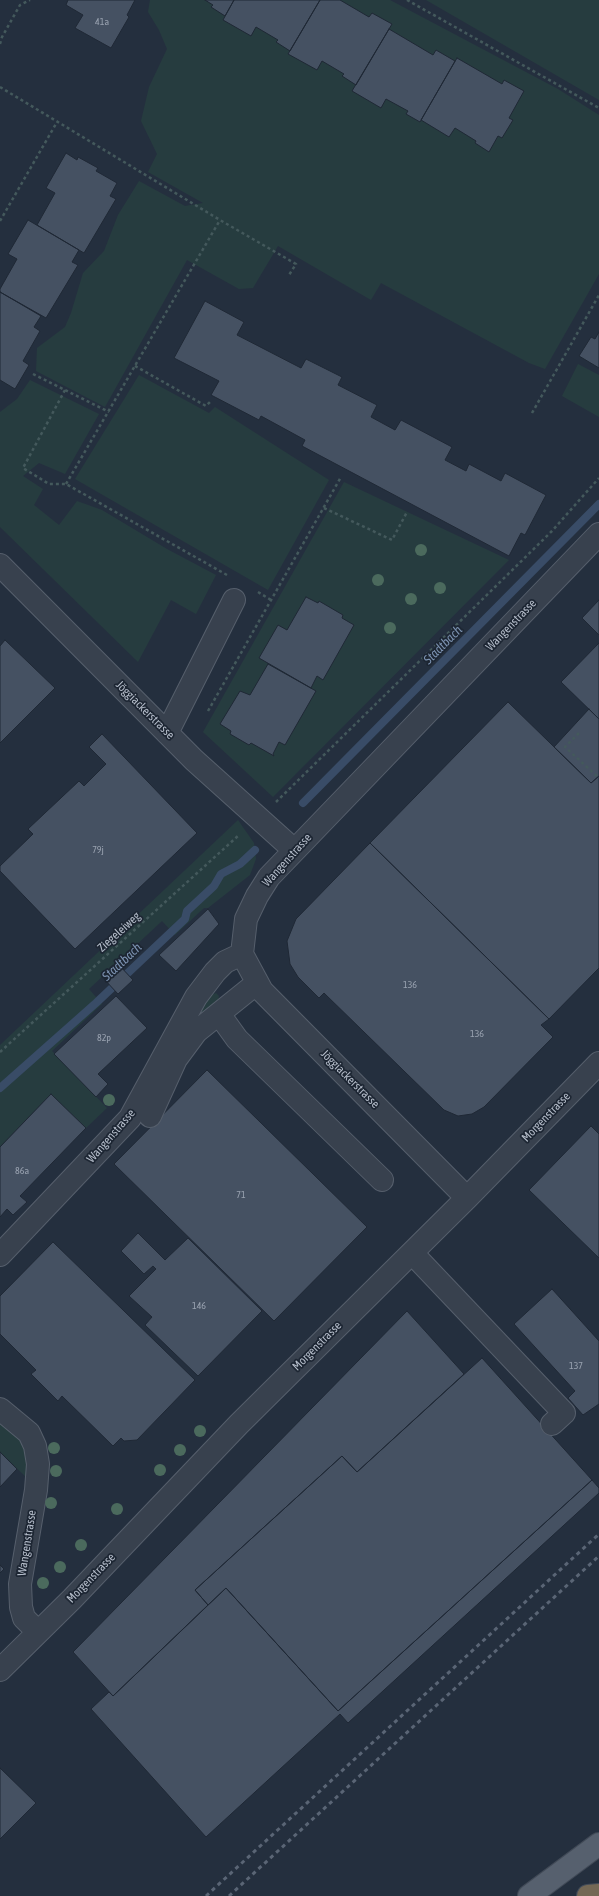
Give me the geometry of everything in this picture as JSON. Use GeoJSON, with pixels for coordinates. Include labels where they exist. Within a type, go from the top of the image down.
{"type":"FeatureCollection","features":[{"type":"Feature","properties":{"kind":"highway"},"geometry":{"type":"LineString","coordinates":[[588,1896],[599,1895]]}},
{"type":"Feature","properties":{"kind":"main road"},"geometry":{"type":"LineString","coordinates":[[529,1896],[599,1844]]}},
{"type":"Feature","properties":{"kind":"street","name":"Wangenstrasse"},"geometry":{"type":"LineString","coordinates":[[0,1255],[130,1118],[192,1004],[215,972],[225,962],[242,954],[244,931],[251,907],[262,886],[294,850],[599,534]]}},
{"type":"Feature","properties":{"kind":"street","name":"Jöggiackerstrasse"},"geometry":{"type":"LineString","coordinates":[[0,565],[194,760],[294,850]]}},
{"type":"Feature","properties":{"kind":"street"},"geometry":{"type":"LineString","coordinates":[[167,733],[243,594]]}},
{"type":"Feature","properties":{"kind":"street","name":"Jöggiackerstrasse"},"geometry":{"type":"LineString","coordinates":[[242,954],[257,983],[275,1004],[467,1198]]}},
{"type":"Feature","properties":{"kind":"street"},"geometry":{"type":"LineString","coordinates":[[150,1116],[176,1059],[196,1032],[257,983]]}},
{"type":"Feature","properties":{"kind":"street"},"geometry":{"type":"LineString","coordinates":[[219,1014],[237,1039],[382,1180]]}},
{"type":"Feature","properties":{"kind":"street","name":"Morgenstrasse"},"geometry":{"type":"LineString","coordinates":[[38,1632],[235,1428],[467,1198],[599,1063]]}},
{"type":"Feature","properties":{"kind":"street"},"geometry":{"type":"LineString","coordinates":[[412,1252],[564,1413],[552,1424]]}},
{"type":"Feature","properties":{"kind":"street","name":"Wangenstrasse"},"geometry":{"type":"LineString","coordinates":[[0,1410],[29,1433],[35,1446],[38,1464],[36,1490],[20,1584],[21,1606],[24,1618],[38,1632]]}},
{"type":"Feature","properties":{"kind":"street"},"geometry":{"type":"LineString","coordinates":[[0,1670],[38,1632]]}},
{"type":"Feature","properties":{"kind":"path"},"geometry":{"type":"LineString","coordinates":[[0,44],[2,37],[20,5],[30,0]]}},
{"type":"Feature","properties":{"kind":"path"},"geometry":{"type":"LineString","coordinates":[[407,0],[599,108]]}},
{"type":"Feature","properties":{"kind":"path"},"geometry":{"type":"LineString","coordinates":[[0,87],[220,220],[296,264],[289,275]]}},
{"type":"Feature","properties":{"kind":"path"},"geometry":{"type":"LineString","coordinates":[[0,221],[57,122]]}},
{"type":"Feature","properties":{"kind":"path"},"geometry":{"type":"LineString","coordinates":[[66,484],[220,220]]}},
{"type":"Feature","properties":{"kind":"path"},"geometry":{"type":"LineString","coordinates":[[532,413],[599,295]]}},
{"type":"Feature","properties":{"kind":"path"},"geometry":{"type":"LineString","coordinates":[[135,366],[206,406],[212,400]]}},
{"type":"Feature","properties":{"kind":"path"},"geometry":{"type":"LineString","coordinates":[[33,374],[109,412]]}},
{"type":"Feature","properties":{"kind":"path"},"geometry":{"type":"LineString","coordinates":[[65,390],[23,468],[49,484],[66,484],[230,577]]}},
{"type":"Feature","properties":{"kind":"path"},"geometry":{"type":"LineString","coordinates":[[207,713],[341,477]]}},
{"type":"Feature","properties":{"kind":"path"},"geometry":{"type":"LineString","coordinates":[[273,805],[552,530],[599,478]]}},
{"type":"Feature","properties":{"kind":"path"},"geometry":{"type":"LineString","coordinates":[[324,508],[392,540],[407,512]]}},
{"type":"Feature","properties":{"kind":"path"},"geometry":{"type":"LineString","coordinates":[[243,594],[271,600]]}},
{"type":"Feature","properties":{"kind":"path"},"geometry":{"type":"LineString","coordinates":[[579,733],[565,747],[599,778]]}},
{"type":"Feature","properties":{"kind":"path","name":"Ziegeleiweg"},"geometry":{"type":"LineString","coordinates":[[0,1052],[244,831]]}},
{"type":"Feature","properties":{"kind":"green space"},"geometry":{"type":"Polygon","coordinates":[[[150,0],[390,0],[558,89],[599,115],[599,274],[545,369],[529,363],[381,283],[371,300],[278,246],[253,288],[239,289],[187,260],[105,407],[36,371],[37,348],[65,327],[71,313],[83,273],[104,251],[118,215],[139,181],[185,206],[203,203],[148,172],[157,154],[141,121],[149,87],[167,49],[159,30],[148,12],[150,0]]]}},
{"type":"Feature","properties":{"kind":"green space"},"geometry":{"type":"Polygon","coordinates":[[[426,0],[599,0],[599,100],[426,0]]]}},
{"type":"Feature","properties":{"kind":"green space"},"geometry":{"type":"Polygon","coordinates":[[[578,364],[599,375],[599,417],[562,396],[578,364]]]}},
{"type":"Feature","properties":{"kind":"green space"},"geometry":{"type":"Polygon","coordinates":[[[139,375],[209,413],[215,407],[329,480],[268,590],[75,479],[139,375]]]}},
{"type":"Feature","properties":{"kind":"green space"},"geometry":{"type":"Polygon","coordinates":[[[30,380],[99,414],[65,474],[39,463],[23,476],[43,489],[34,505],[59,525],[77,501],[102,510],[167,549],[216,575],[196,614],[171,600],[138,662],[0,527],[0,412],[17,399],[30,380]]]}},
{"type":"Feature","properties":{"kind":"green space"},"geometry":{"type":"Polygon","coordinates":[[[344,482],[509,560],[273,797],[203,732],[344,482]]]}},
{"type":"Feature","properties":{"kind":"green space"},"geometry":{"type":"Polygon","coordinates":[[[238,820],[254,843],[256,859],[250,875],[208,908],[204,908],[175,935],[162,921],[89,989],[102,1004],[52,1051],[107,1108],[86,1128],[51,1094],[0,1147],[0,1045],[238,820]]]}},
{"type":"Feature","properties":{"kind":"green space"},"geometry":{"type":"Polygon","coordinates":[[[216,993],[219,996],[218,1000],[187,1032],[208,996],[216,993]]]}},
{"type":"Feature","properties":{"kind":"green space"},"geometry":{"type":"Polygon","coordinates":[[[0,1420],[25,1441],[30,1481],[0,1452],[0,1420]]]}},
{"type":"Feature","properties":{"kind":"building"},"geometry":{"type":"Polygon","coordinates":[[[68,0],[135,0],[127,15],[129,17],[111,48],[75,28],[83,15],[66,5],[68,0]]]}},
{"type":"Feature","properties":{"kind":"building"},"geometry":{"type":"Polygon","coordinates":[[[205,0],[234,0],[225,16],[211,7],[213,5],[205,0]]]}},
{"type":"Feature","properties":{"kind":"building"},"geometry":{"type":"Polygon","coordinates":[[[234,0],[320,0],[290,51],[276,42],[278,40],[256,27],[251,36],[223,20],[234,0]]]}},
{"type":"Feature","properties":{"kind":"building"},"geometry":{"type":"Polygon","coordinates":[[[320,0],[340,0],[369,17],[372,13],[392,24],[356,85],[342,76],[344,74],[322,61],[317,70],[288,54],[320,0]]]}},
{"type":"Feature","properties":{"kind":"building"},"geometry":{"type":"Polygon","coordinates":[[[389,29],[433,55],[436,50],[455,61],[420,122],[406,114],[408,111],[386,99],[381,108],[352,91],[389,29]]]}},
{"type":"Feature","properties":{"kind":"building"},"geometry":{"type":"Polygon","coordinates":[[[457,58],[502,84],[504,80],[524,91],[509,118],[513,120],[502,138],[498,136],[489,152],[475,143],[476,141],[455,128],[449,137],[421,120],[457,58]]]}},
{"type":"Feature","properties":{"kind":"building"},"geometry":{"type":"Polygon","coordinates":[[[66,153],[77,160],[78,157],[98,168],[96,171],[117,183],[110,196],[116,199],[84,253],[37,225],[55,193],[46,188],[66,153]]]}},
{"type":"Feature","properties":{"kind":"building"},"geometry":{"type":"Polygon","coordinates":[[[28,220],[79,250],[72,262],[78,265],[46,318],[0,292],[0,289],[17,259],[8,254],[28,220]]]}},
{"type":"Feature","properties":{"kind":"building"},"geometry":{"type":"Polygon","coordinates":[[[0,292],[41,316],[34,327],[40,331],[23,361],[29,365],[15,389],[0,380],[0,292]]]}},
{"type":"Feature","properties":{"kind":"building"},"geometry":{"type":"Polygon","coordinates":[[[205,301],[244,322],[237,335],[301,368],[306,359],[342,377],[338,385],[377,405],[371,417],[395,430],[401,420],[452,447],[445,460],[466,471],[469,464],[501,481],[505,473],[546,495],[525,535],[521,533],[509,556],[302,446],[305,440],[261,416],[259,420],[211,395],[219,381],[174,358],[205,301]]]}},
{"type":"Feature","properties":{"kind":"building"},"geometry":{"type":"Polygon","coordinates":[[[599,332],[599,368],[579,356],[591,337],[595,339],[599,332]]]}},
{"type":"Feature","properties":{"kind":"building"},"geometry":{"type":"Polygon","coordinates":[[[306,597],[318,603],[319,601],[343,615],[342,618],[354,625],[323,680],[317,676],[311,688],[259,658],[278,625],[287,630],[306,597]]]}},
{"type":"Feature","properties":{"kind":"building"},"geometry":{"type":"Polygon","coordinates":[[[599,600],[599,635],[582,618],[599,600]]]}},
{"type":"Feature","properties":{"kind":"building"},"geometry":{"type":"Polygon","coordinates":[[[5,640],[55,688],[0,743],[0,646],[5,640]]]}},
{"type":"Feature","properties":{"kind":"building"},"geometry":{"type":"Polygon","coordinates":[[[599,643],[599,719],[561,682],[599,643]]]}},
{"type":"Feature","properties":{"kind":"building"},"geometry":{"type":"Polygon","coordinates":[[[268,664],[316,691],[285,745],[279,742],[273,754],[274,756],[251,743],[249,745],[230,734],[231,731],[220,724],[240,691],[250,695],[268,664]]]}},
{"type":"Feature","properties":{"kind":"building"},"geometry":{"type":"Polygon","coordinates":[[[508,702],[591,783],[599,776],[599,968],[549,1019],[370,843],[508,702]]]}},
{"type":"Feature","properties":{"kind":"building"},"geometry":{"type":"Polygon","coordinates":[[[589,709],[599,719],[599,776],[591,783],[554,747],[589,709]]]}},
{"type":"Feature","properties":{"kind":"building"},"geometry":{"type":"Polygon","coordinates":[[[102,734],[197,833],[75,949],[0,871],[0,866],[33,834],[28,829],[79,781],[84,786],[106,764],[89,747],[102,734]]]}},
{"type":"Feature","properties":{"kind":"building"},"geometry":{"type":"Polygon","coordinates":[[[370,843],[549,1019],[541,1025],[553,1037],[484,1107],[472,1114],[458,1116],[444,1110],[324,993],[319,998],[298,977],[290,964],[287,941],[296,919],[370,843]]]}},
{"type":"Feature","properties":{"kind":"building"},"geometry":{"type":"Polygon","coordinates":[[[208,909],[219,924],[176,971],[159,955],[208,909]]]}},
{"type":"Feature","properties":{"kind":"building"},"geometry":{"type":"Polygon","coordinates":[[[119,965],[133,980],[118,994],[104,979],[119,965]]]}},
{"type":"Feature","properties":{"kind":"building"},"geometry":{"type":"Polygon","coordinates":[[[116,996],[147,1028],[98,1074],[108,1084],[96,1097],[54,1054],[116,996]]]}},
{"type":"Feature","properties":{"kind":"building"},"geometry":{"type":"Polygon","coordinates":[[[207,1070],[367,1227],[274,1321],[114,1164],[207,1070]]]}},
{"type":"Feature","properties":{"kind":"building"},"geometry":{"type":"Polygon","coordinates":[[[51,1094],[86,1128],[20,1196],[27,1202],[13,1215],[7,1209],[0,1217],[0,1147],[51,1094]]]}},
{"type":"Feature","properties":{"kind":"building"},"geometry":{"type":"Polygon","coordinates":[[[591,1126],[599,1134],[599,1258],[529,1190],[591,1126]]]}},
{"type":"Feature","properties":{"kind":"building"},"geometry":{"type":"Polygon","coordinates":[[[138,1233],[165,1260],[188,1238],[262,1311],[198,1376],[145,1325],[152,1317],[129,1296],[156,1269],[153,1266],[144,1274],[121,1251],[138,1233]]]}},
{"type":"Feature","properties":{"kind":"building"},"geometry":{"type":"Polygon","coordinates":[[[53,1242],[195,1380],[137,1440],[124,1441],[121,1438],[113,1446],[62,1396],[58,1401],[31,1374],[36,1370],[0,1334],[0,1296],[53,1242]]]}},
{"type":"Feature","properties":{"kind":"building"},"geometry":{"type":"Polygon","coordinates":[[[552,1289],[599,1341],[599,1404],[583,1415],[568,1398],[575,1391],[514,1324],[552,1289]]]}},
{"type":"Feature","properties":{"kind":"building"},"geometry":{"type":"Polygon","coordinates":[[[407,1311],[464,1374],[357,1472],[342,1456],[195,1590],[208,1605],[113,1696],[73,1652],[407,1311]]]}},
{"type":"Feature","properties":{"kind":"building"},"geometry":{"type":"Polygon","coordinates":[[[482,1358],[592,1480],[338,1711],[226,1588],[208,1605],[195,1590],[342,1456],[357,1472],[482,1358]]]}},
{"type":"Feature","properties":{"kind":"building"},"geometry":{"type":"Polygon","coordinates":[[[0,1452],[17,1469],[0,1487],[0,1452]]]}},
{"type":"Feature","properties":{"kind":"building"},"geometry":{"type":"Polygon","coordinates":[[[592,1480],[599,1488],[599,1493],[348,1723],[340,1714],[206,1837],[91,1709],[109,1692],[113,1696],[226,1588],[338,1711],[592,1480]]]}},
{"type":"Feature","properties":{"kind":"building"},"geometry":{"type":"Polygon","coordinates":[[[0,1565],[4,1569],[0,1573],[0,1565]]]}},
{"type":"Feature","properties":{"kind":"building"},"geometry":{"type":"Polygon","coordinates":[[[0,1768],[36,1803],[0,1839],[0,1768]]]}},
{"type":"Feature","properties":{"kind":"waterway","name":"Stadtbach"},"geometry":{"type":"LineString","coordinates":[[303,803],[599,504]]}},
{"type":"Feature","properties":{"kind":"waterway","name":"Stadtbach"},"geometry":{"type":"LineString","coordinates":[[0,1088],[96,1003],[185,919],[187,911],[214,886],[221,874],[240,864],[255,850]]}},
{"type":"Feature","properties":{"kind":"railway"},"geometry":{"type":"LineString","coordinates":[[206,1896],[599,1534]]}},
{"type":"Feature","properties":{"kind":"railway"},"geometry":{"type":"LineString","coordinates":[[229,1896],[599,1556]]}}]}
